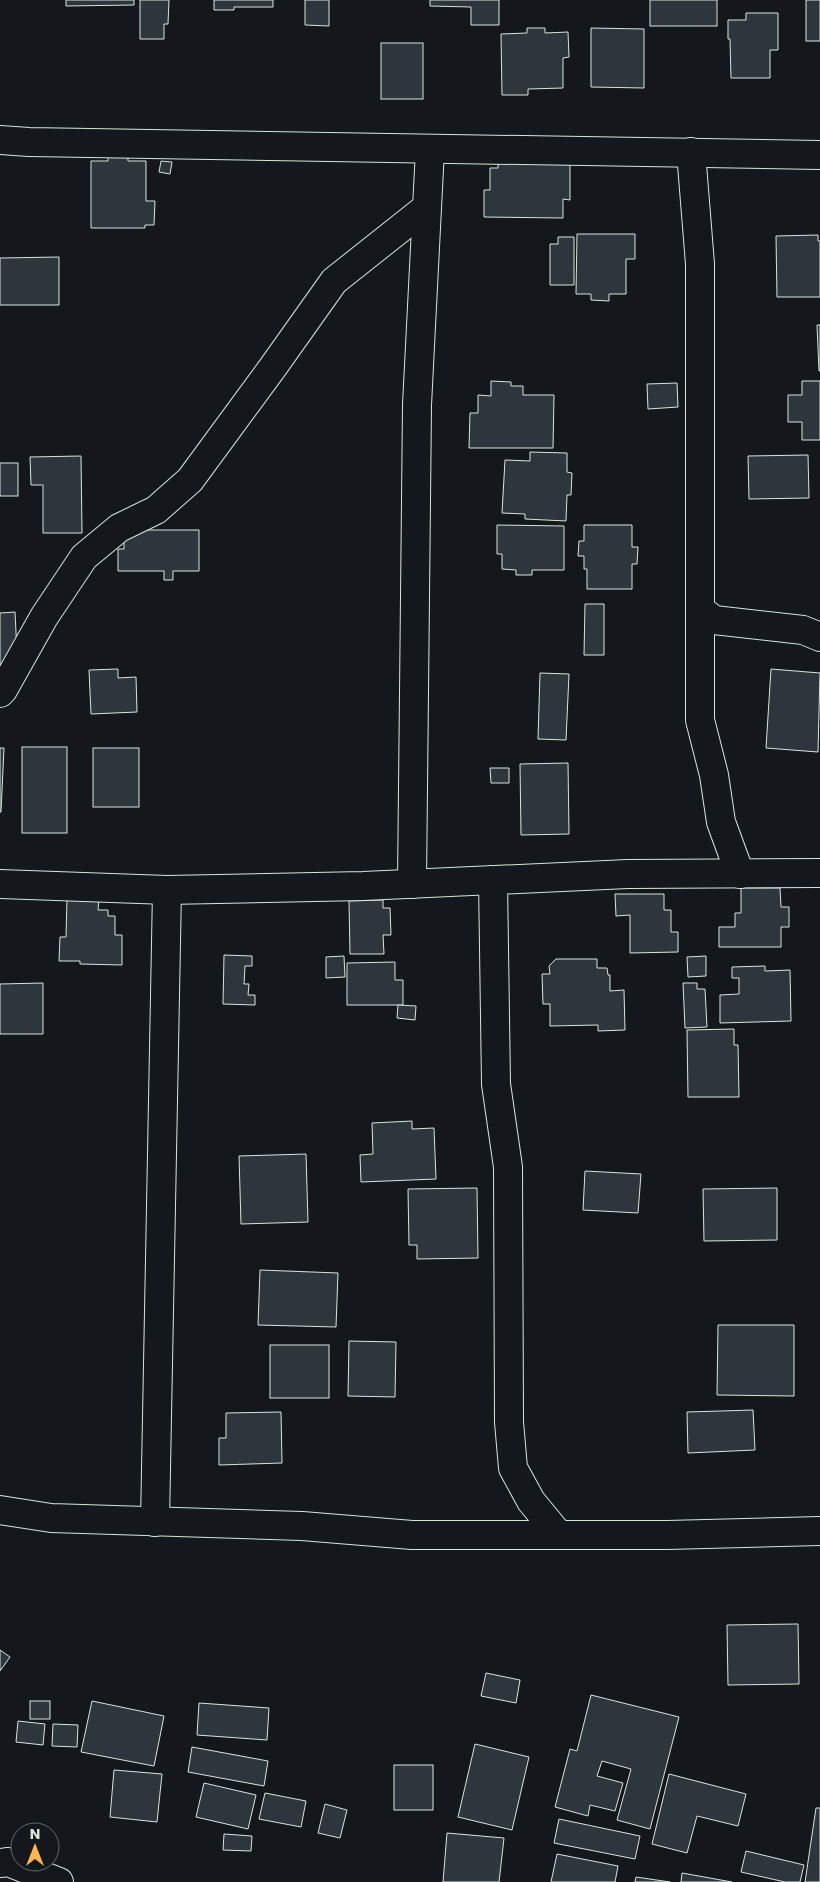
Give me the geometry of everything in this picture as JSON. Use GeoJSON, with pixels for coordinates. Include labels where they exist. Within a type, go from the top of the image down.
{"type":"FeatureCollection","features":[{"type":"Feature","properties":{"kind":"street"},"geometry":{"type":"LineString","coordinates":[[0,140],[820,155]]}},
{"type":"Feature","properties":{"kind":"street"},"geometry":{"type":"LineString","coordinates":[[412,884],[417,405],[430,149]]}},
{"type":"Feature","properties":{"kind":"street"},"geometry":{"type":"LineString","coordinates":[[691,152],[700,264],[700,720],[714,775],[721,822],[740,874]]}},
{"type":"Feature","properties":{"kind":"street"},"geometry":{"type":"LineString","coordinates":[[0,693],[44,617],[84,557],[119,528],[156,510],[190,480],[334,281],[426,208]]}},
{"type":"Feature","properties":{"kind":"street"},"geometry":{"type":"LineString","coordinates":[[700,609],[714,620],[803,630],[820,637]]}},
{"type":"Feature","properties":{"kind":"street"},"geometry":{"type":"LineString","coordinates":[[0,884],[167,890],[412,884],[628,874],[820,873]]}},
{"type":"Feature","properties":{"kind":"street"},"geometry":{"type":"LineString","coordinates":[[493,880],[496,1084],[508,1167],[509,1422],[513,1468],[531,1500],[558,1535]]}},
{"type":"Feature","properties":{"kind":"street"},"geometry":{"type":"LineString","coordinates":[[155,1522],[167,890]]}},
{"type":"Feature","properties":{"kind":"street"},"geometry":{"type":"LineString","coordinates":[[0,1510],[51,1518],[302,1526],[412,1535],[667,1535],[820,1531]]}},
{"type":"Feature","properties":{"kind":"street"},"geometry":{"type":"LineString","coordinates":[[0,1863],[8,1862],[59,1882]]}},
{"type":"Feature","properties":{"kind":"building"},"geometry":{"type":"Polygon","coordinates":[[[66,0],[134,0],[134,5],[66,6],[66,0]]]}},
{"type":"Feature","properties":{"kind":"building"},"geometry":{"type":"Polygon","coordinates":[[[140,0],[169,0],[168,24],[164,24],[164,39],[140,39],[140,0]]]}},
{"type":"Feature","properties":{"kind":"building"},"geometry":{"type":"Polygon","coordinates":[[[214,0],[273,0],[273,7],[234,7],[234,10],[214,10],[214,0]]]}},
{"type":"Feature","properties":{"kind":"building"},"geometry":{"type":"Polygon","coordinates":[[[305,0],[329,0],[329,26],[305,25],[305,0]]]}},
{"type":"Feature","properties":{"kind":"building"},"geometry":{"type":"Polygon","coordinates":[[[430,0],[499,0],[499,25],[471,25],[471,7],[430,6],[430,0]]]}},
{"type":"Feature","properties":{"kind":"building"},"geometry":{"type":"Polygon","coordinates":[[[650,0],[717,0],[717,26],[650,26],[650,0]]]}},
{"type":"Feature","properties":{"kind":"building"},"geometry":{"type":"Polygon","coordinates":[[[806,0],[820,0],[820,41],[806,41],[806,0]]]}},
{"type":"Feature","properties":{"kind":"building"},"geometry":{"type":"Polygon","coordinates":[[[746,13],[778,13],[778,50],[770,50],[770,78],[731,78],[728,20],[746,20],[746,13]]]}},
{"type":"Feature","properties":{"kind":"building"},"geometry":{"type":"Polygon","coordinates":[[[527,28],[545,28],[545,33],[568,32],[569,57],[563,58],[563,88],[528,89],[528,95],[502,95],[501,34],[527,33],[527,28]]]}},
{"type":"Feature","properties":{"kind":"building"},"geometry":{"type":"Polygon","coordinates":[[[591,28],[644,29],[644,88],[591,87],[591,28]]]}},
{"type":"Feature","properties":{"kind":"building"},"geometry":{"type":"Polygon","coordinates":[[[381,43],[423,43],[423,99],[381,99],[381,43]]]}},
{"type":"Feature","properties":{"kind":"building"},"geometry":{"type":"Polygon","coordinates":[[[108,155],[128,155],[128,161],[146,161],[146,201],[155,201],[154,225],[145,225],[145,228],[91,228],[91,161],[108,161],[108,155]]]}},
{"type":"Feature","properties":{"kind":"building"},"geometry":{"type":"Polygon","coordinates":[[[161,161],[172,162],[170,174],[159,172],[161,161]]]}},
{"type":"Feature","properties":{"kind":"building"},"geometry":{"type":"Polygon","coordinates":[[[498,163],[570,164],[570,200],[563,199],[563,218],[484,217],[484,190],[490,190],[490,168],[498,168],[498,163]]]}},
{"type":"Feature","properties":{"kind":"building"},"geometry":{"type":"Polygon","coordinates":[[[577,234],[635,234],[635,259],[626,259],[626,294],[609,294],[609,301],[591,300],[591,294],[576,294],[577,234]]]}},
{"type":"Feature","properties":{"kind":"building"},"geometry":{"type":"Polygon","coordinates":[[[818,235],[818,241],[820,241],[820,297],[777,297],[776,236],[818,235]]]}},
{"type":"Feature","properties":{"kind":"building"},"geometry":{"type":"Polygon","coordinates":[[[558,237],[574,237],[574,285],[550,285],[550,244],[558,244],[558,237]]]}},
{"type":"Feature","properties":{"kind":"building"},"geometry":{"type":"Polygon","coordinates":[[[59,257],[59,305],[0,305],[0,258],[59,257]]]}},
{"type":"Feature","properties":{"kind":"building"},"geometry":{"type":"Polygon","coordinates":[[[817,325],[820,325],[820,371],[819,371],[817,325]]]}},
{"type":"Feature","properties":{"kind":"building"},"geometry":{"type":"Polygon","coordinates":[[[491,381],[511,382],[511,386],[523,386],[523,395],[554,395],[553,448],[469,448],[470,413],[478,413],[478,395],[491,396],[491,381]]]}},
{"type":"Feature","properties":{"kind":"building"},"geometry":{"type":"Polygon","coordinates":[[[802,381],[820,381],[820,440],[802,440],[802,422],[788,422],[788,395],[802,395],[802,381]]]}},
{"type":"Feature","properties":{"kind":"building"},"geometry":{"type":"Polygon","coordinates":[[[677,383],[678,407],[648,409],[647,384],[677,383]]]}},
{"type":"Feature","properties":{"kind":"building"},"geometry":{"type":"Polygon","coordinates":[[[530,452],[567,453],[567,472],[572,473],[571,495],[567,495],[566,521],[525,519],[525,514],[502,513],[505,460],[530,461],[530,452]]]}},
{"type":"Feature","properties":{"kind":"building"},"geometry":{"type":"Polygon","coordinates":[[[808,455],[809,498],[749,499],[748,456],[808,455]]]}},
{"type":"Feature","properties":{"kind":"building"},"geometry":{"type":"Polygon","coordinates":[[[81,456],[82,533],[43,533],[43,485],[31,485],[30,457],[81,456]]]}},
{"type":"Feature","properties":{"kind":"building"},"geometry":{"type":"Polygon","coordinates":[[[0,463],[18,463],[18,496],[0,496],[0,463]]]}},
{"type":"Feature","properties":{"kind":"building"},"geometry":{"type":"Polygon","coordinates":[[[497,525],[564,526],[564,570],[532,570],[532,575],[516,575],[516,570],[502,569],[502,554],[497,554],[497,525]]]}},
{"type":"Feature","properties":{"kind":"building"},"geometry":{"type":"Polygon","coordinates":[[[584,525],[632,525],[632,547],[638,547],[637,564],[632,564],[632,589],[587,589],[587,569],[584,569],[584,556],[578,556],[579,541],[584,541],[584,525]]]}},
{"type":"Feature","properties":{"kind":"building"},"geometry":{"type":"Polygon","coordinates":[[[124,530],[199,530],[199,571],[173,571],[173,580],[164,580],[164,571],[118,571],[118,549],[124,549],[124,530]]]}},
{"type":"Feature","properties":{"kind":"building"},"geometry":{"type":"Polygon","coordinates":[[[585,604],[604,604],[604,655],[584,655],[585,604]]]}},
{"type":"Feature","properties":{"kind":"building"},"geometry":{"type":"Polygon","coordinates":[[[15,612],[18,672],[0,673],[0,613],[15,612]]]}},
{"type":"Feature","properties":{"kind":"building"},"geometry":{"type":"Polygon","coordinates":[[[118,669],[118,678],[136,677],[137,712],[91,714],[89,670],[118,669]]]}},
{"type":"Feature","properties":{"kind":"building"},"geometry":{"type":"Polygon","coordinates":[[[771,669],[820,673],[818,752],[766,748],[771,669]]]}},
{"type":"Feature","properties":{"kind":"building"},"geometry":{"type":"Polygon","coordinates":[[[540,673],[569,674],[566,740],[538,739],[540,673]]]}},
{"type":"Feature","properties":{"kind":"building"},"geometry":{"type":"Polygon","coordinates":[[[22,747],[67,747],[67,833],[22,833],[22,747]]]}},
{"type":"Feature","properties":{"kind":"building"},"geometry":{"type":"Polygon","coordinates":[[[0,748],[4,748],[1,812],[0,812],[0,748]]]}},
{"type":"Feature","properties":{"kind":"building"},"geometry":{"type":"Polygon","coordinates":[[[93,748],[139,748],[139,807],[93,807],[93,748]]]}},
{"type":"Feature","properties":{"kind":"building"},"geometry":{"type":"Polygon","coordinates":[[[568,763],[569,834],[521,835],[520,764],[568,763]]]}},
{"type":"Feature","properties":{"kind":"building"},"geometry":{"type":"Polygon","coordinates":[[[490,768],[509,768],[509,783],[491,783],[490,768]]]}},
{"type":"Feature","properties":{"kind":"building"},"geometry":{"type":"Polygon","coordinates":[[[741,888],[780,888],[781,907],[789,907],[789,927],[781,927],[781,947],[719,947],[719,927],[735,927],[735,913],[741,913],[741,888]]]}},
{"type":"Feature","properties":{"kind":"building"},"geometry":{"type":"Polygon","coordinates":[[[615,894],[664,894],[664,910],[671,910],[671,932],[678,932],[678,952],[630,953],[630,915],[616,916],[615,894]]]}},
{"type":"Feature","properties":{"kind":"building"},"geometry":{"type":"Polygon","coordinates":[[[67,899],[99,899],[98,910],[108,910],[108,916],[115,916],[115,935],[122,935],[122,965],[80,964],[80,961],[59,961],[60,937],[66,937],[67,899]]]}},
{"type":"Feature","properties":{"kind":"building"},"geometry":{"type":"Polygon","coordinates":[[[383,900],[383,908],[390,908],[391,935],[383,935],[384,954],[350,954],[349,901],[383,900]]]}},
{"type":"Feature","properties":{"kind":"building"},"geometry":{"type":"Polygon","coordinates":[[[224,955],[252,956],[252,966],[245,966],[244,984],[249,984],[248,995],[255,995],[255,1005],[223,1004],[224,955]]]}},
{"type":"Feature","properties":{"kind":"building"},"geometry":{"type":"Polygon","coordinates":[[[344,956],[345,977],[326,978],[326,957],[344,956]]]}},
{"type":"Feature","properties":{"kind":"building"},"geometry":{"type":"Polygon","coordinates":[[[706,956],[706,976],[688,977],[687,957],[706,956]]]}},
{"type":"Feature","properties":{"kind":"building"},"geometry":{"type":"Polygon","coordinates":[[[556,959],[597,959],[597,968],[607,968],[608,975],[610,975],[610,991],[624,990],[625,1030],[598,1031],[598,1025],[550,1026],[550,1004],[543,1004],[542,974],[550,974],[549,966],[556,959]]]}},
{"type":"Feature","properties":{"kind":"building"},"geometry":{"type":"Polygon","coordinates":[[[395,962],[395,980],[403,980],[403,1005],[347,1005],[347,963],[395,962]]]}},
{"type":"Feature","properties":{"kind":"building"},"geometry":{"type":"Polygon","coordinates":[[[765,966],[765,971],[790,970],[791,1021],[720,1023],[720,995],[739,994],[739,978],[732,978],[732,967],[765,966]]]}},
{"type":"Feature","properties":{"kind":"building"},"geometry":{"type":"Polygon","coordinates":[[[43,983],[43,1034],[0,1034],[0,984],[43,983]]]}},
{"type":"Feature","properties":{"kind":"building"},"geometry":{"type":"Polygon","coordinates":[[[683,983],[697,983],[697,989],[705,989],[707,1027],[685,1028],[683,983]]]}},
{"type":"Feature","properties":{"kind":"building"},"geometry":{"type":"Polygon","coordinates":[[[398,1005],[416,1006],[415,1020],[397,1018],[398,1005]]]}},
{"type":"Feature","properties":{"kind":"building"},"geometry":{"type":"Polygon","coordinates":[[[734,1029],[734,1045],[738,1045],[739,1097],[688,1097],[687,1030],[734,1029]]]}},
{"type":"Feature","properties":{"kind":"building"},"geometry":{"type":"Polygon","coordinates":[[[412,1121],[412,1129],[434,1128],[436,1179],[361,1182],[360,1155],[373,1154],[372,1123],[412,1121]]]}},
{"type":"Feature","properties":{"kind":"building"},"geometry":{"type":"Polygon","coordinates":[[[306,1154],[308,1222],[241,1224],[239,1156],[306,1154]]]}},
{"type":"Feature","properties":{"kind":"building"},"geometry":{"type":"Polygon","coordinates":[[[585,1171],[641,1174],[638,1213],[583,1210],[585,1171]]]}},
{"type":"Feature","properties":{"kind":"building"},"geometry":{"type":"Polygon","coordinates":[[[477,1188],[478,1258],[417,1259],[417,1245],[409,1245],[408,1189],[477,1188]]]}},
{"type":"Feature","properties":{"kind":"building"},"geometry":{"type":"Polygon","coordinates":[[[777,1188],[777,1240],[704,1241],[703,1189],[777,1188]]]}},
{"type":"Feature","properties":{"kind":"building"},"geometry":{"type":"Polygon","coordinates":[[[260,1270],[338,1273],[336,1327],[258,1325],[260,1270]]]}},
{"type":"Feature","properties":{"kind":"building"},"geometry":{"type":"Polygon","coordinates":[[[718,1325],[794,1325],[794,1396],[717,1395],[718,1325]]]}},
{"type":"Feature","properties":{"kind":"building"},"geometry":{"type":"Polygon","coordinates":[[[349,1341],[396,1342],[395,1397],[348,1396],[349,1341]]]}},
{"type":"Feature","properties":{"kind":"building"},"geometry":{"type":"Polygon","coordinates":[[[270,1345],[329,1345],[329,1398],[270,1398],[270,1345]]]}},
{"type":"Feature","properties":{"kind":"building"},"geometry":{"type":"Polygon","coordinates":[[[753,1410],[755,1450],[688,1453],[687,1412],[753,1410]]]}},
{"type":"Feature","properties":{"kind":"building"},"geometry":{"type":"Polygon","coordinates":[[[281,1412],[282,1463],[219,1465],[219,1438],[226,1438],[226,1413],[281,1412]]]}},
{"type":"Feature","properties":{"kind":"building"},"geometry":{"type":"Polygon","coordinates":[[[798,1624],[799,1684],[728,1685],[727,1625],[798,1624]]]}},
{"type":"Feature","properties":{"kind":"building"},"geometry":{"type":"Polygon","coordinates":[[[0,1650],[10,1657],[0,1671],[0,1650]]]}},
{"type":"Feature","properties":{"kind":"building"},"geometry":{"type":"Polygon","coordinates":[[[486,1673],[520,1680],[516,1703],[481,1696],[486,1673]]]}},
{"type":"Feature","properties":{"kind":"building"},"geometry":{"type":"Polygon","coordinates":[[[591,1695],[679,1717],[650,1829],[617,1820],[631,1769],[602,1761],[597,1776],[623,1783],[615,1811],[590,1805],[588,1816],[555,1807],[570,1749],[577,1751],[591,1695]]]}},
{"type":"Feature","properties":{"kind":"building"},"geometry":{"type":"Polygon","coordinates":[[[30,1701],[50,1701],[50,1719],[30,1719],[30,1701]]]}},
{"type":"Feature","properties":{"kind":"building"},"geometry":{"type":"Polygon","coordinates":[[[92,1701],[164,1716],[154,1766],[81,1752],[92,1701]]]}},
{"type":"Feature","properties":{"kind":"building"},"geometry":{"type":"Polygon","coordinates":[[[199,1703],[269,1708],[267,1740],[197,1735],[199,1703]]]}},
{"type":"Feature","properties":{"kind":"building"},"geometry":{"type":"Polygon","coordinates":[[[18,1721],[45,1724],[43,1745],[16,1742],[18,1721]]]}},
{"type":"Feature","properties":{"kind":"building"},"geometry":{"type":"Polygon","coordinates":[[[53,1724],[78,1725],[77,1747],[52,1746],[53,1724]]]}},
{"type":"Feature","properties":{"kind":"building"},"geometry":{"type":"Polygon","coordinates":[[[475,1744],[529,1757],[512,1830],[458,1817],[475,1744]]]}},
{"type":"Feature","properties":{"kind":"building"},"geometry":{"type":"Polygon","coordinates":[[[192,1747],[268,1761],[264,1786],[188,1772],[192,1747]]]}},
{"type":"Feature","properties":{"kind":"building"},"geometry":{"type":"Polygon","coordinates":[[[394,1765],[433,1765],[433,1810],[394,1810],[394,1765]]]}},
{"type":"Feature","properties":{"kind":"building"},"geometry":{"type":"Polygon","coordinates":[[[114,1770],[162,1774],[157,1822],[110,1817],[114,1770]]]}},
{"type":"Feature","properties":{"kind":"building"},"geometry":{"type":"Polygon","coordinates":[[[669,1774],[746,1794],[738,1826],[697,1816],[687,1853],[652,1844],[669,1774]]]}},
{"type":"Feature","properties":{"kind":"building"},"geometry":{"type":"Polygon","coordinates":[[[204,1783],[256,1795],[248,1829],[196,1817],[204,1783]]]}},
{"type":"Feature","properties":{"kind":"building"},"geometry":{"type":"Polygon","coordinates":[[[265,1793],[306,1801],[301,1827],[259,1819],[265,1793]]]}},
{"type":"Feature","properties":{"kind":"building"},"geometry":{"type":"Polygon","coordinates":[[[325,1804],[347,1810],[340,1838],[318,1833],[325,1804]]]}},
{"type":"Feature","properties":{"kind":"building"},"geometry":{"type":"Polygon","coordinates":[[[816,1808],[820,1808],[820,1882],[805,1882],[816,1808]]]}},
{"type":"Feature","properties":{"kind":"building"},"geometry":{"type":"Polygon","coordinates":[[[559,1819],[640,1836],[635,1859],[554,1843],[559,1819]]]}},
{"type":"Feature","properties":{"kind":"building"},"geometry":{"type":"Polygon","coordinates":[[[447,1833],[504,1838],[499,1882],[443,1882],[447,1833]]]}},
{"type":"Feature","properties":{"kind":"building"},"geometry":{"type":"Polygon","coordinates":[[[224,1834],[252,1836],[251,1851],[223,1850],[224,1834]]]}},
{"type":"Feature","properties":{"kind":"building"},"geometry":{"type":"Polygon","coordinates":[[[746,1851],[804,1865],[800,1882],[785,1882],[741,1872],[746,1851]]]}},
{"type":"Feature","properties":{"kind":"building"},"geometry":{"type":"Polygon","coordinates":[[[557,1854],[618,1866],[615,1882],[551,1882],[557,1854]]]}},
{"type":"Feature","properties":{"kind":"building"},"geometry":{"type":"Polygon","coordinates":[[[682,1873],[732,1882],[681,1882],[682,1873]]]}},
{"type":"Feature","properties":{"kind":"building"},"geometry":{"type":"Polygon","coordinates":[[[636,1877],[670,1882],[635,1882],[636,1877]]]}}]}
